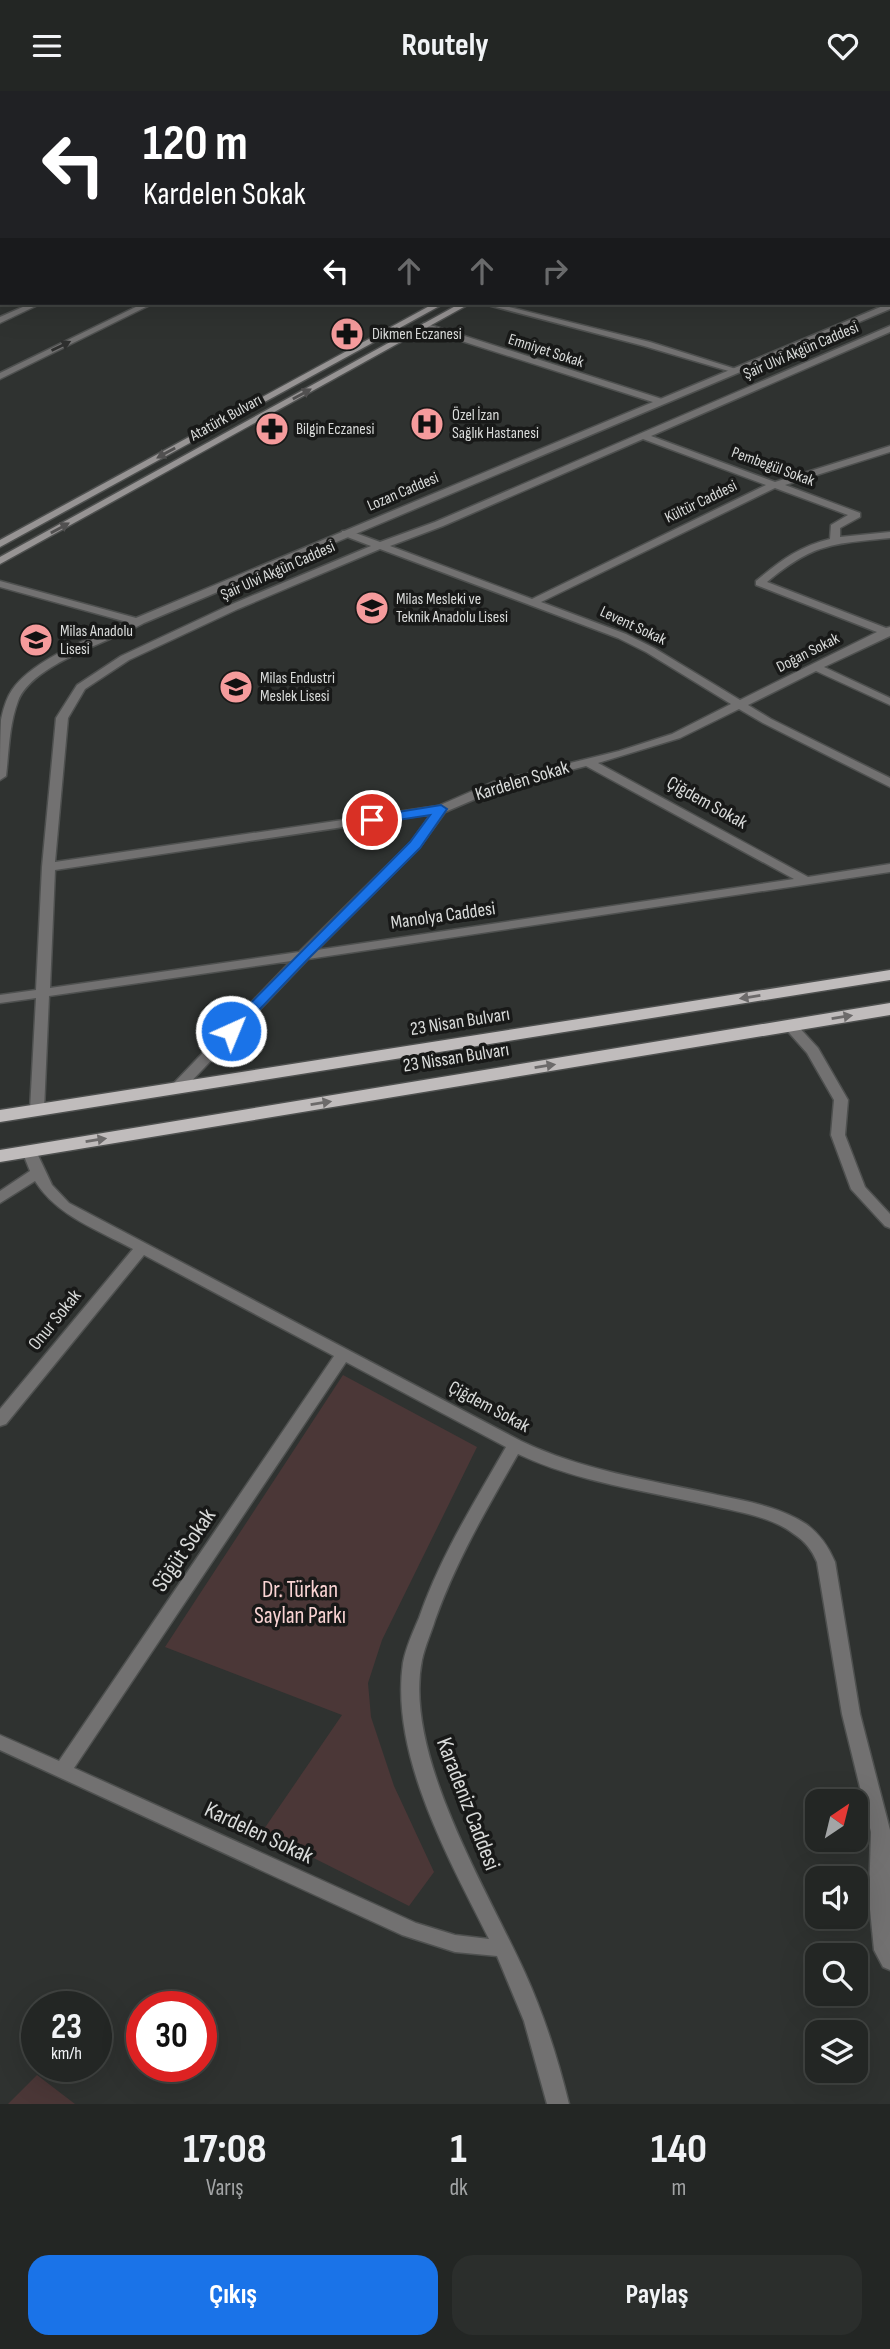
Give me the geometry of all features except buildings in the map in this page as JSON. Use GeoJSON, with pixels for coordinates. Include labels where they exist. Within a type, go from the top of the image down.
{"type":"FeatureCollection","features":[{"type":"Feature","properties":{"kind":"highway","name":"23 Nisan Bulvarı"},"geometry":{"type":"LineString","coordinates":[[0,1116],[890,975]]}},
{"type":"Feature","properties":{"kind":"highway","name":"23 Nissan Bulvarı"},"geometry":{"type":"LineString","coordinates":[[0,1156],[890,1009]]}},
{"type":"Feature","properties":{"kind":"main road","name":"Atatürk Bulvarı"},"geometry":{"type":"LineString","coordinates":[[0,544],[437,305]]}},
{"type":"Feature","properties":{"kind":"main road","name":"Atatürk Bulvarı"},"geometry":{"type":"LineString","coordinates":[[0,561],[463,305]]}},
{"type":"Feature","properties":{"kind":"street"},"geometry":{"type":"LineString","coordinates":[[0,320],[34,305]]}},
{"type":"Feature","properties":{"kind":"street"},"geometry":{"type":"LineString","coordinates":[[0,376],[146,305]]}},
{"type":"Feature","properties":{"kind":"street"},"geometry":{"type":"LineString","coordinates":[[492,305],[647,344],[735,370]]}},
{"type":"Feature","properties":{"kind":"street","name":"Lozan Caddesi"},"geometry":{"type":"LineString","coordinates":[[0,776],[9,712],[22,684],[58,660],[346,533],[890,306]]}},
{"type":"Feature","properties":{"kind":"street","name":"Emniyet Sokak"},"geometry":{"type":"LineString","coordinates":[[424,326],[659,401]]}},
{"type":"Feature","properties":{"kind":"street","name":"Şair Ulvi Akgün Caddesi"},"geometry":{"type":"LineString","coordinates":[[37,1110],[48,867],[62,718],[81,687],[124,658],[198,624],[890,329]]}},
{"type":"Feature","properties":{"kind":"street","name":"Pembegül Sokak"},"geometry":{"type":"LineString","coordinates":[[642,436],[856,515],[835,527],[835,542]]}},
{"type":"Feature","properties":{"kind":"street","name":"Kültür Caddesi"},"geometry":{"type":"LineString","coordinates":[[533,601],[777,484],[890,449]]}},
{"type":"Feature","properties":{"kind":"street","name":"Levent Sokak"},"geometry":{"type":"LineString","coordinates":[[346,533],[533,601],[641,645],[740,705],[890,783]]}},
{"type":"Feature","properties":{"kind":"street"},"geometry":{"type":"LineString","coordinates":[[889,632],[760,583],[796,555],[835,542],[890,535]]}},
{"type":"Feature","properties":{"kind":"street"},"geometry":{"type":"LineString","coordinates":[[0,584],[139,622]]}},
{"type":"Feature","properties":{"kind":"street","name":"Doğan Sokak"},"geometry":{"type":"LineString","coordinates":[[740,705],[889,632]]}},
{"type":"Feature","properties":{"kind":"street"},"geometry":{"type":"LineString","coordinates":[[816,667],[890,702]]}},
{"type":"Feature","properties":{"kind":"street","name":"Kardelen Sokak"},"geometry":{"type":"LineString","coordinates":[[48,867],[441,809],[497,785],[676,736],[740,705]]}},
{"type":"Feature","properties":{"kind":"street","name":"Çiğdem Sokak"},"geometry":{"type":"LineString","coordinates":[[587,762],[807,881]]}},
{"type":"Feature","properties":{"kind":"street"},"geometry":{"type":"LineString","coordinates":[[177,1088],[303,955],[415,845],[441,809]]}},
{"type":"Feature","properties":{"kind":"street","name":"Manolya Caddesi"},"geometry":{"type":"LineString","coordinates":[[0,999],[890,869]]}},
{"type":"Feature","properties":{"kind":"street"},"geometry":{"type":"LineString","coordinates":[[790,1025],[813,1051],[841,1100],[838,1135],[858,1189],[890,1223]]}},
{"type":"Feature","properties":{"kind":"street","name":"Çiğdem Sokak"},"geometry":{"type":"LineString","coordinates":[[29,1151],[45,1187],[64,1206],[515,1445],[540,1457],[598,1474],[760,1511],[799,1528],[811,1537],[826,1562],[851,1714],[881,1832],[879,1899],[884,1950],[890,1961]]}},
{"type":"Feature","properties":{"kind":"street"},"geometry":{"type":"LineString","coordinates":[[0,1198],[37,1173]]}},
{"type":"Feature","properties":{"kind":"street","name":"Onur Sokak"},"geometry":{"type":"LineString","coordinates":[[0,1420],[142,1248]]}},
{"type":"Feature","properties":{"kind":"street","name":"Söğüt Sokak"},"geometry":{"type":"LineString","coordinates":[[62,1771],[343,1354]]}},
{"type":"Feature","properties":{"kind":"street","name":"Karadeniz Caddesi"},"geometry":{"type":"LineString","coordinates":[[515,1445],[454,1551],[435,1593],[412,1663],[411,1701],[417,1744],[446,1828],[539,2030],[558,2104]]}},
{"type":"Feature","properties":{"kind":"street","name":"Kardelen Sokak"},"geometry":{"type":"LineString","coordinates":[[0,1742],[409,1929],[474,1948],[503,1947]]}},
{"type":"Feature","properties":{"kind":"green space","name":"Dr. Türkan Saylan Parkı"},"geometry":{"type":"Polygon","coordinates":[[[343,1375],[477,1447],[382,1640],[368,1683],[371,1717],[394,1786],[434,1872],[409,1906],[262,1832],[342,1715],[165,1647],[343,1375]]]}},
{"type":"Feature","properties":{"kind":"green space"},"geometry":{"type":"Polygon","coordinates":[[[30,2082],[46,2082],[75,2104],[8,2104],[30,2082]]]}},
{"type":"Feature","properties":{"kind":"place","name":"Dikmen Eczanesi"},"geometry":{"type":"Point","coordinates":[347,334]}},
{"type":"Feature","properties":{"kind":"place","name":"Özel İzan Sağlık Hastanesi"},"geometry":{"type":"Point","coordinates":[427,424]}},
{"type":"Feature","properties":{"kind":"place","name":"Bilgin Eczanesi"},"geometry":{"type":"Point","coordinates":[272,429]}},
{"type":"Feature","properties":{"kind":"place","name":"Milas Mesleki ve Teknik Anadolu Lisesi"},"geometry":{"type":"Point","coordinates":[372,608]}},
{"type":"Feature","properties":{"kind":"place","name":"Milas Anadolu Lisesi"},"geometry":{"type":"Point","coordinates":[36,640]}},
{"type":"Feature","properties":{"kind":"place","name":"Milas Endustri Meslek Lisesi"},"geometry":{"type":"Point","coordinates":[236,687]}},
{"type":"Feature","properties":{"kind":"route"},"geometry":{"type":"LineString","coordinates":[[231,1031],[303,955],[415,845],[441,809],[372,820]]}}]}
